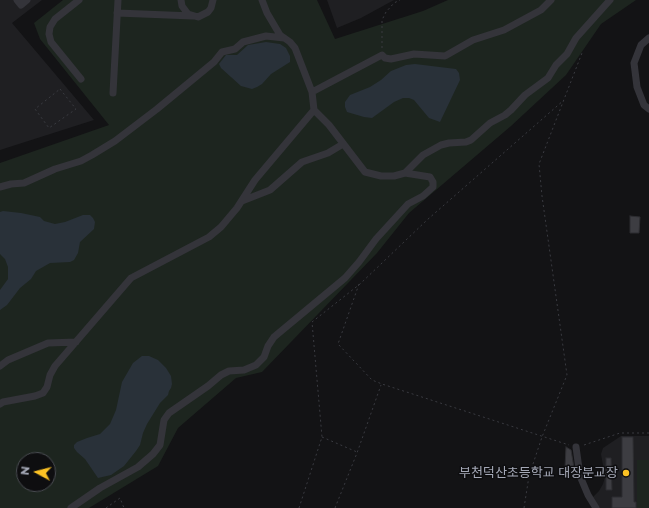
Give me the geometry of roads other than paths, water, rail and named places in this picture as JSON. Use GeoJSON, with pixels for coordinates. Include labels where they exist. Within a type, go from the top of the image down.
{"type":"FeatureCollection","features":[{"type":"Feature","properties":{"kind":"street"},"geometry":{"type":"LineString","coordinates":[[17,0],[21,5],[27,0]]}},
{"type":"Feature","properties":{"kind":"street"},"geometry":{"type":"LineString","coordinates":[[79,0],[55,19],[50,27],[49,34],[51,42],[81,79]]}},
{"type":"Feature","properties":{"kind":"street"},"geometry":{"type":"LineString","coordinates":[[112,93],[118,0]]}},
{"type":"Feature","properties":{"kind":"street"},"geometry":{"type":"LineString","coordinates":[[181,0],[184,10],[193,16]]}},
{"type":"Feature","properties":{"kind":"street"},"geometry":{"type":"LineString","coordinates":[[117,13],[198,17],[208,12],[211,8],[213,0]]}},
{"type":"Feature","properties":{"kind":"street"},"geometry":{"type":"LineString","coordinates":[[71,508],[100,488],[138,467],[153,454],[160,445],[164,420],[169,413],[208,386],[221,375],[229,371],[244,370],[256,365],[264,357],[268,346],[274,337],[345,278],[376,239],[408,204],[424,196],[433,187],[433,182],[430,177],[405,173],[394,176],[380,176],[365,172],[329,125],[314,110],[312,92],[295,48],[280,35],[267,13],[262,0]]}},
{"type":"Feature","properties":{"kind":"street"},"geometry":{"type":"LineString","coordinates":[[312,92],[382,55],[385,58],[391,59],[414,54],[445,56],[474,40],[504,30],[541,10],[551,0]]}},
{"type":"Feature","properties":{"kind":"street"},"geometry":{"type":"LineString","coordinates":[[405,173],[423,155],[441,145],[471,140],[490,123],[511,110],[525,95],[548,78],[556,65],[567,54],[576,38],[610,0]]}},
{"type":"Feature","properties":{"kind":"street"},"geometry":{"type":"LineString","coordinates":[[0,187],[24,183],[55,169],[81,161],[92,155],[115,141],[157,108],[214,62],[222,52],[235,49],[243,42],[266,36],[285,38]]}},
{"type":"Feature","properties":{"kind":"street"},"geometry":{"type":"LineString","coordinates":[[649,38],[641,45],[634,63],[637,87],[644,104],[649,109]]}},
{"type":"Feature","properties":{"kind":"street"},"geometry":{"type":"LineString","coordinates":[[0,404],[43,393],[47,387],[50,375],[55,366],[131,278],[209,237],[229,218],[255,180],[314,110]]}},
{"type":"Feature","properties":{"kind":"street"},"geometry":{"type":"LineString","coordinates":[[242,201],[270,190],[302,162],[328,153],[343,144]]}},
{"type":"Feature","properties":{"kind":"street"},"geometry":{"type":"LineString","coordinates":[[0,366],[8,360],[48,343],[76,342]]}},
{"type":"Feature","properties":{"kind":"street"},"geometry":{"type":"LineString","coordinates":[[576,447],[580,476],[588,495],[596,508]]}},
{"type":"Feature","properties":{"kind":"place","name":"부천덕산초등학교 대장분교장"},"geometry":{"type":"Point","coordinates":[626,473]}}]}
